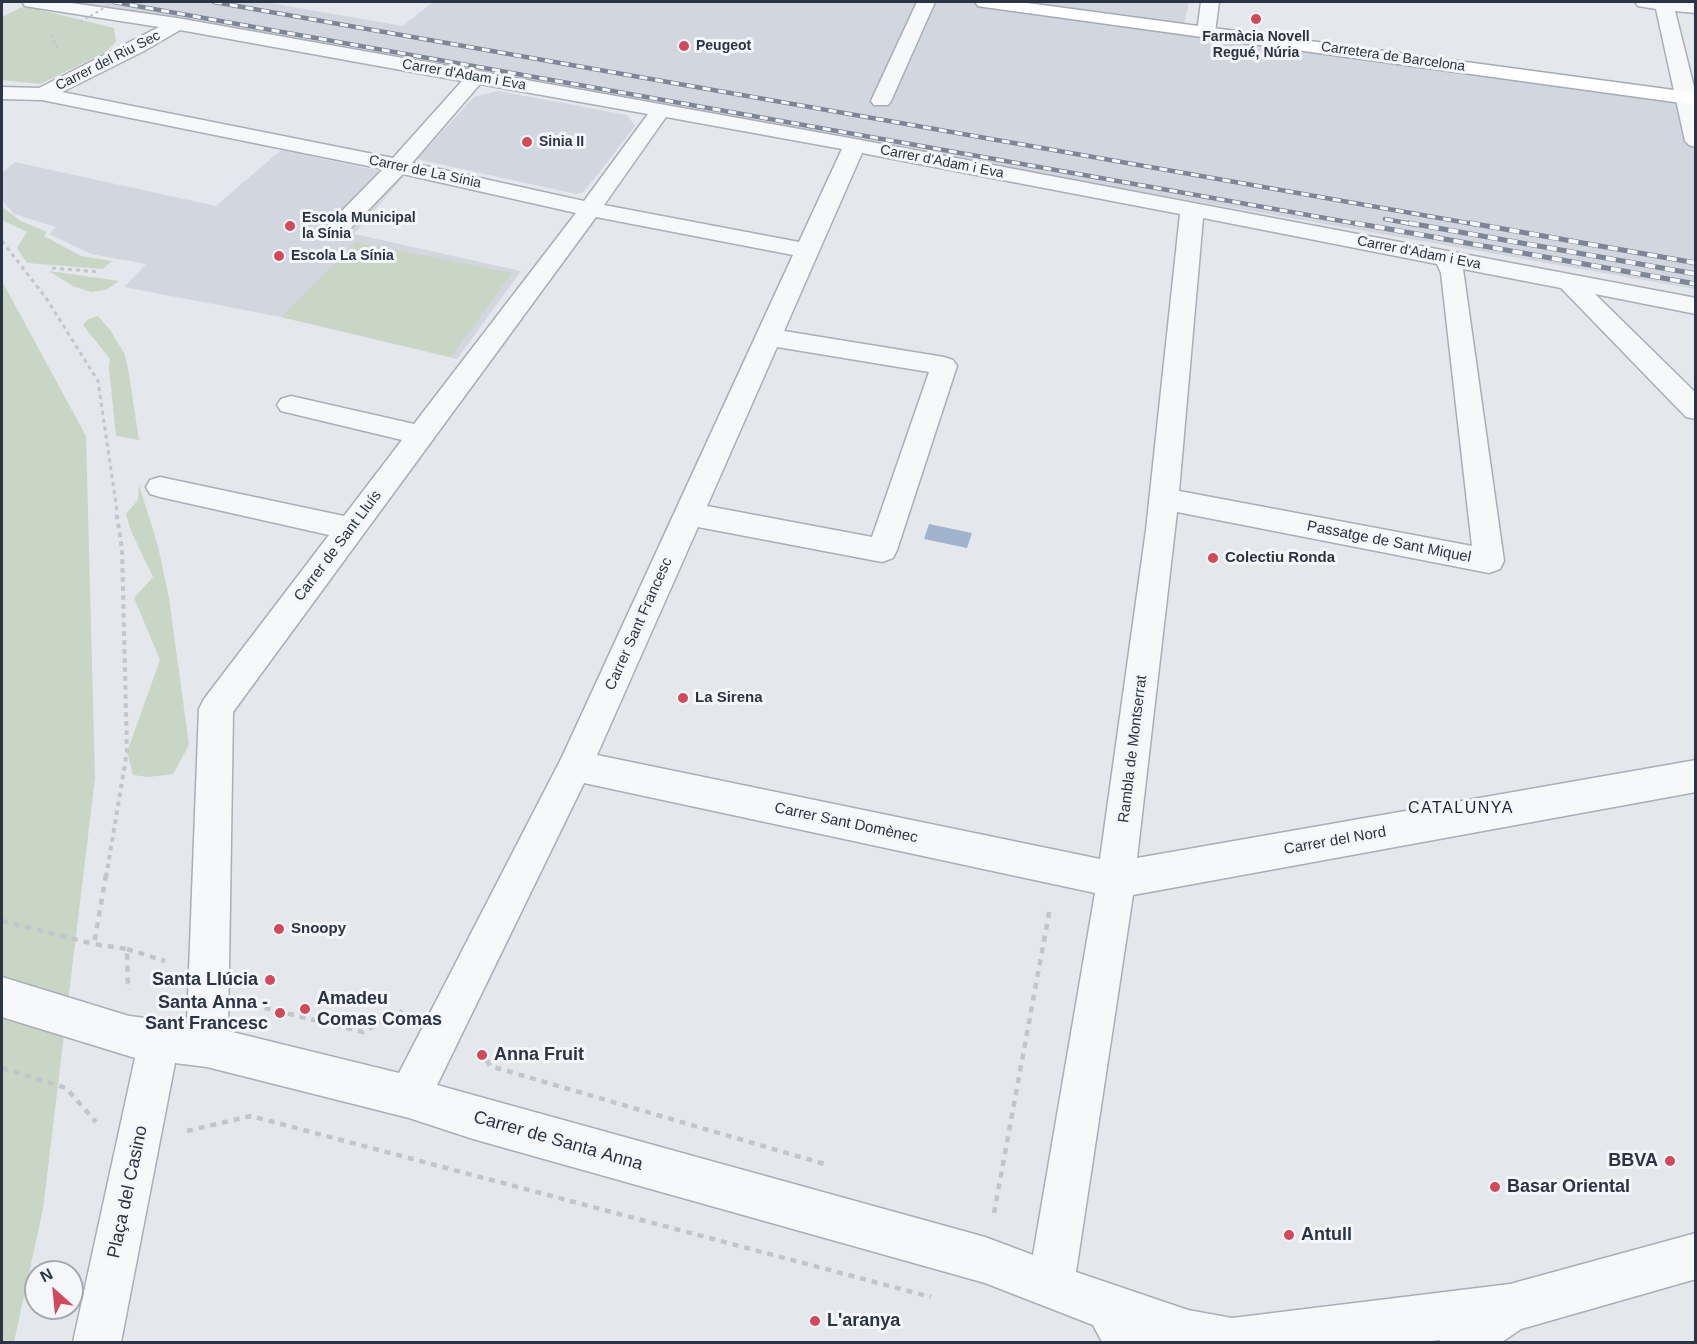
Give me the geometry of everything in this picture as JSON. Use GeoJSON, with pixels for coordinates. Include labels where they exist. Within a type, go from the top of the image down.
{"type":"FeatureCollection","features":[{"type":"Feature","properties":{"kind":"main road","name":"Carretera de Barcelona"},"geometry":{"type":"LineString","coordinates":[[984,2],[1691,98]]}},
{"type":"Feature","properties":{"kind":"street","name":"Carrer d'Adam i Eva"},"geometry":{"type":"LineString","coordinates":[[31,2],[182,25],[855,145],[1695,306]]}},
{"type":"Feature","properties":{"kind":"street"},"geometry":{"type":"LineString","coordinates":[[881,101],[926,2]]}},
{"type":"Feature","properties":{"kind":"street"},"geometry":{"type":"LineString","coordinates":[[1206,32],[1210,2]]}},
{"type":"Feature","properties":{"kind":"street"},"geometry":{"type":"LineString","coordinates":[[1644,2],[1695,8]]}},
{"type":"Feature","properties":{"kind":"street"},"geometry":{"type":"LineString","coordinates":[[1664,3],[1673,48],[1691,98],[1695,141]]}},
{"type":"Feature","properties":{"kind":"street","name":"Carrer del Riu Sec"},"geometry":{"type":"LineString","coordinates":[[2,93],[42,94],[182,25]]}},
{"type":"Feature","properties":{"kind":"street"},"geometry":{"type":"LineString","coordinates":[[340,226],[398,166],[476,77]]}},
{"type":"Feature","properties":{"kind":"street","name":"Carrer de La Sínia"},"geometry":{"type":"LineString","coordinates":[[42,94],[398,166],[590,209],[807,251]]}},
{"type":"Feature","properties":{"kind":"street","name":"Carrer de Sant Lluís"},"geometry":{"type":"LineString","coordinates":[[207,1046],[216,710],[590,209],[661,110]]}},
{"type":"Feature","properties":{"kind":"street","name":"Carrer Sant Francesc"},"geometry":{"type":"LineString","coordinates":[[409,1096],[574,766],[855,145]]}},
{"type":"Feature","properties":{"kind":"street","name":"Rambla de Montserrat"},"geometry":{"type":"LineString","coordinates":[[1051,1286],[1116,880],[1164,499],[1192,210]]}},
{"type":"Feature","properties":{"kind":"street","name":"Passatge de Sant Miquel"},"geometry":{"type":"LineString","coordinates":[[1164,499],[1489,561],[1453,273],[1446,258]]}},
{"type":"Feature","properties":{"kind":"street"},"geometry":{"type":"LineString","coordinates":[[1568,281],[1695,410]]}},
{"type":"Feature","properties":{"kind":"street"},"geometry":{"type":"LineString","coordinates":[[689,514],[882,550],[944,366],[768,337]]}},
{"type":"Feature","properties":{"kind":"street"},"geometry":{"type":"LineString","coordinates":[[291,405],[421,435]]}},
{"type":"Feature","properties":{"kind":"street"},"geometry":{"type":"LineString","coordinates":[[160,487],[351,529]]}},
{"type":"Feature","properties":{"kind":"street","name":"Carrer Sant Domènec"},"geometry":{"type":"LineString","coordinates":[[574,766],[1116,880]]}},
{"type":"Feature","properties":{"kind":"street","name":"Carrer del Nord"},"geometry":{"type":"LineString","coordinates":[[1116,880],[1695,776]]}},
{"type":"Feature","properties":{"kind":"street","name":"Carrer de Santa Anna"},"geometry":{"type":"LineString","coordinates":[[2,997],[144,1039],[207,1046],[409,1096],[473,1118],[985,1260],[1051,1286],[1118,1325],[1232,1342],[1510,1308]]}},
{"type":"Feature","properties":{"kind":"street","name":"Plaça del Casino"},"geometry":{"type":"LineString","coordinates":[[98,1342],[141,1128],[144,1039]]}},
{"type":"Feature","properties":{"kind":"street"},"geometry":{"type":"LineString","coordinates":[[1463,1342],[1510,1308],[1695,1256]]}},
{"type":"Feature","properties":{"kind":"path"},"geometry":{"type":"LineString","coordinates":[[80,22],[114,2]]}},
{"type":"Feature","properties":{"kind":"path"},"geometry":{"type":"LineString","coordinates":[[2,241],[46,298],[98,381],[122,549],[127,753],[92,944]]}},
{"type":"Feature","properties":{"kind":"path"},"geometry":{"type":"LineString","coordinates":[[52,268],[100,272]]}},
{"type":"Feature","properties":{"kind":"path"},"geometry":{"type":"LineString","coordinates":[[983,1210],[994,1213],[1052,898]]}},
{"type":"Feature","properties":{"kind":"path"},"geometry":{"type":"LineString","coordinates":[[2,921],[92,944],[127,950],[209,973],[247,976],[245,1003],[363,1032],[410,1006]]}},
{"type":"Feature","properties":{"kind":"path"},"geometry":{"type":"LineString","coordinates":[[127,950],[144,1039]]}},
{"type":"Feature","properties":{"kind":"path"},"geometry":{"type":"LineString","coordinates":[[476,1040],[490,1066],[834,1166]]}},
{"type":"Feature","properties":{"kind":"path"},"geometry":{"type":"LineString","coordinates":[[2,1068],[66,1088],[95,1122],[177,1133],[251,1116],[939,1299]]}},
{"type":"Feature","properties":{"kind":"shaded area"},"geometry":{"type":"Polygon","coordinates":[[[61,2],[264,2],[403,26],[433,2],[1189,2],[1183,29],[1695,97],[1695,289],[61,2]]]}},
{"type":"Feature","properties":{"kind":"shaded area","name":"Sinia II"},"geometry":{"type":"Polygon","coordinates":[[[498,91],[627,115],[635,126],[584,192],[576,194],[417,159],[474,97],[498,91]]]}},
{"type":"Feature","properties":{"kind":"shaded area","name":"Escola La Sínia"},"geometry":{"type":"Polygon","coordinates":[[[281,150],[404,176],[354,234],[521,271],[457,359],[281,317],[124,287],[146,264],[91,254],[49,234],[56,227],[14,214],[2,200],[2,173],[15,162],[216,206],[281,150]]]}},
{"type":"Feature","properties":{"kind":"green space"},"geometry":{"type":"Polygon","coordinates":[[[24,6],[114,28],[116,42],[106,52],[40,84],[2,80],[2,17],[24,6]]]}},
{"type":"Feature","properties":{"kind":"green space"},"geometry":{"type":"Polygon","coordinates":[[[2,207],[21,221],[47,232],[44,236],[81,256],[112,261],[103,269],[27,263],[17,248],[27,232],[2,220],[2,207]]]}},
{"type":"Feature","properties":{"kind":"green space"},"geometry":{"type":"Polygon","coordinates":[[[356,242],[512,273],[451,357],[281,317],[356,242]]]}},
{"type":"Feature","properties":{"kind":"green space"},"geometry":{"type":"Polygon","coordinates":[[[49,271],[119,281],[106,290],[91,292],[73,286],[49,271]]]}},
{"type":"Feature","properties":{"kind":"green space"},"geometry":{"type":"Polygon","coordinates":[[[2,281],[86,436],[95,778],[43,1209],[32,1260],[24,1260],[24,1296],[14,1342],[2,1342],[2,281]]]}},
{"type":"Feature","properties":{"kind":"green space"},"geometry":{"type":"Polygon","coordinates":[[[98,316],[124,353],[139,440],[116,436],[110,359],[83,325],[87,320],[98,316]]]}},
{"type":"Feature","properties":{"kind":"green space"},"geometry":{"type":"Polygon","coordinates":[[[139,485],[158,546],[169,598],[189,745],[173,774],[148,777],[133,775],[127,752],[160,660],[134,598],[153,577],[131,531],[126,514],[138,500],[139,485]]]}},
{"type":"Feature","properties":{"kind":"water"},"geometry":{"type":"Polygon","coordinates":[[[929,524],[972,533],[967,548],[924,539],[929,524]]]}},
{"type":"Feature","properties":{"kind":"railway"},"geometry":{"type":"LineString","coordinates":[[114,2],[1364,225]]}},
{"type":"Feature","properties":{"kind":"railway"},"geometry":{"type":"LineString","coordinates":[[214,2],[1479,225]]}},
{"type":"Feature","properties":{"kind":"railway"},"geometry":{"type":"LineString","coordinates":[[1385,219],[1417,225]]}},
{"type":"Feature","properties":{"kind":"railway"},"geometry":{"type":"LineString","coordinates":[[1355,223],[1696,284]]}},
{"type":"Feature","properties":{"kind":"railway"},"geometry":{"type":"LineString","coordinates":[[1409,223],[1696,274]]}},
{"type":"Feature","properties":{"kind":"railway"},"geometry":{"type":"LineString","coordinates":[[1470,223],[1696,263]]}},
{"type":"Feature","properties":{"kind":"place","name":"Farmàcia Novell Regué, Núria"},"geometry":{"type":"Point","coordinates":[1256,19]}},
{"type":"Feature","properties":{"kind":"place","name":"Peugeot"},"geometry":{"type":"Point","coordinates":[684,46]}},
{"type":"Feature","properties":{"kind":"place","name":"Sinia II"},"geometry":{"type":"Point","coordinates":[527,142]}},
{"type":"Feature","properties":{"kind":"place","name":"Escola Municipal la Sínia"},"geometry":{"type":"Point","coordinates":[290,226]}},
{"type":"Feature","properties":{"kind":"place","name":"Escola La Sínia"},"geometry":{"type":"Point","coordinates":[279,256]}},
{"type":"Feature","properties":{"kind":"place","name":"Colectiu Ronda"},"geometry":{"type":"Point","coordinates":[1213,558]}},
{"type":"Feature","properties":{"kind":"place","name":"La Sirena"},"geometry":{"type":"Point","coordinates":[683,698]}},
{"type":"Feature","properties":{"kind":"place","name":"Snoopy"},"geometry":{"type":"Point","coordinates":[279,929]}},
{"type":"Feature","properties":{"kind":"place","name":"Santa Llúcia"},"geometry":{"type":"Point","coordinates":[270,980]}},
{"type":"Feature","properties":{"kind":"place","name":"Amadeu Comas Comas"},"geometry":{"type":"Point","coordinates":[305,1009]}},
{"type":"Feature","properties":{"kind":"place","name":"Santa Anna - Sant Francesc"},"geometry":{"type":"Point","coordinates":[280,1013]}},
{"type":"Feature","properties":{"kind":"place","name":"Anna Fruit"},"geometry":{"type":"Point","coordinates":[482,1055]}},
{"type":"Feature","properties":{"kind":"place","name":"BBVA"},"geometry":{"type":"Point","coordinates":[1670,1161]}},
{"type":"Feature","properties":{"kind":"place","name":"Basar Oriental"},"geometry":{"type":"Point","coordinates":[1495,1187]}},
{"type":"Feature","properties":{"kind":"place","name":"Antull"},"geometry":{"type":"Point","coordinates":[1289,1235]}},
{"type":"Feature","properties":{"kind":"place","name":"L'aranya"},"geometry":{"type":"Point","coordinates":[815,1321]}},
{"type":"Feature","properties":{"kind":"district","name":"CATALUNYA"},"geometry":{"type":"Point","coordinates":[1461,809]}}]}
